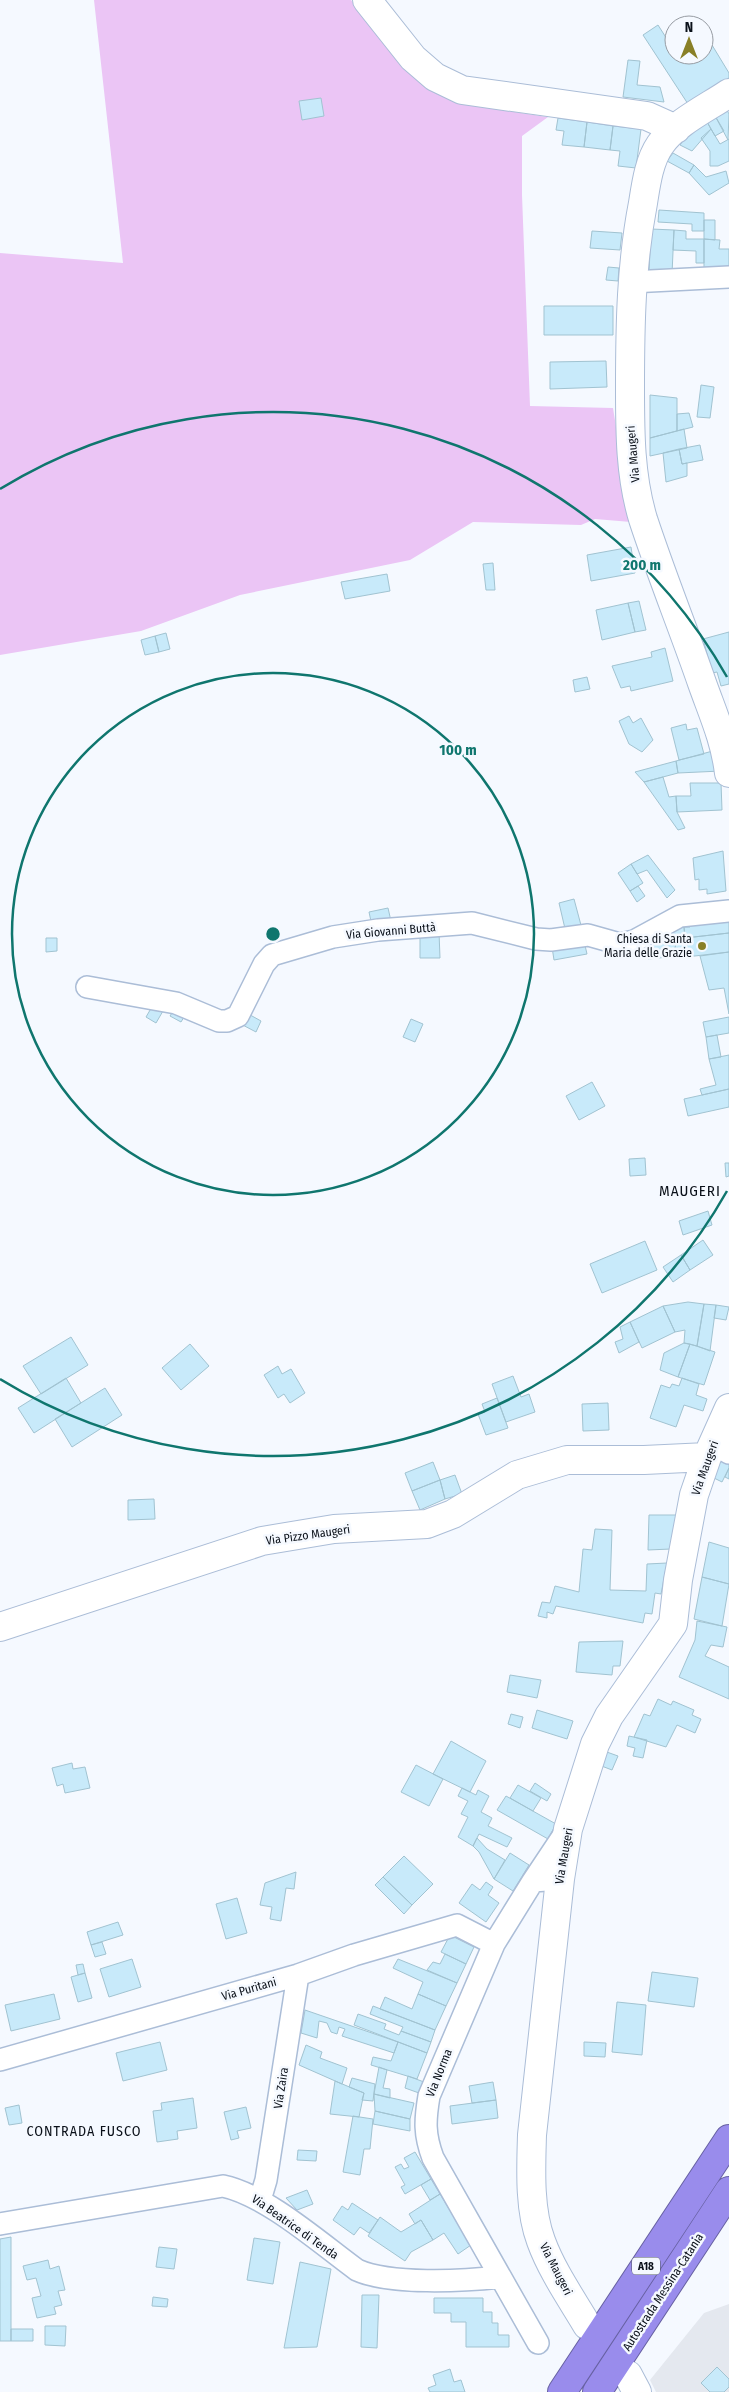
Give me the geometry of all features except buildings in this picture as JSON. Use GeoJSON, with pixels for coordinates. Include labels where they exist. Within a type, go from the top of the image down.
{"type":"FeatureCollection","features":[{"type":"Feature","properties":{"kind":"highway","name":"A18"},"geometry":{"type":"LineString","coordinates":[[562,2392],[729,2139]]}},
{"type":"Feature","properties":{"kind":"highway","name":"Autostrada Messina-Catania"},"geometry":{"type":"LineString","coordinates":[[597,2392],[729,2191]]}},
{"type":"Feature","properties":{"kind":"street"},"geometry":{"type":"LineString","coordinates":[[367,0],[413,58],[435,77],[462,90],[647,116],[676,129]]}},
{"type":"Feature","properties":{"kind":"street","name":"Via Maugeri"},"geometry":{"type":"LineString","coordinates":[[729,93],[676,129],[660,145],[648,177],[632,282],[630,439],[633,475],[643,518],[721,732],[729,773]]}},
{"type":"Feature","properties":{"kind":"street"},"geometry":{"type":"LineString","coordinates":[[632,282],[729,277]]}},
{"type":"Feature","properties":{"kind":"street","name":"Via Giovanni Buttà"},"geometry":{"type":"LineString","coordinates":[[87,987],[176,1003],[218,1021],[227,1021],[238,1016],[264,964],[272,955],[288,948],[333,937],[378,930],[472,923],[536,939],[550,940],[588,935],[620,944],[634,941],[680,916],[729,910]]}},
{"type":"Feature","properties":{"kind":"street","name":"Via Maugeri"},"geometry":{"type":"LineString","coordinates":[[588,2325],[564,2288],[541,2240],[531,2174],[546,1880],[568,1829],[595,1744],[609,1716],[673,1624],[680,1571],[694,1495],[716,1451],[729,1408]]}},
{"type":"Feature","properties":{"kind":"street","name":"Via Pizzo Maugeri"},"geometry":{"type":"LineString","coordinates":[[0,1628],[262,1541],[334,1529],[427,1524],[460,1510],[517,1475],[567,1460],[644,1460],[716,1451]]}},
{"type":"Feature","properties":{"kind":"street"},"geometry":{"type":"LineString","coordinates":[[644,1460],[664,1467],[676,1474],[694,1495]]}},
{"type":"Feature","properties":{"kind":"street","name":"Via Norma"},"geometry":{"type":"LineString","coordinates":[[538,2343],[433,2158],[426,2139],[425,2118],[429,2096],[494,1944],[546,1880]]}},
{"type":"Feature","properties":{"kind":"street","name":"Via Puritani"},"geometry":{"type":"LineString","coordinates":[[0,2060],[298,1975],[354,1955],[457,1925],[494,1944]]}},
{"type":"Feature","properties":{"kind":"street","name":"Via Zaira"},"geometry":{"type":"LineString","coordinates":[[260,2200],[266,2180],[298,1975]]}},
{"type":"Feature","properties":{"kind":"street","name":"Via Beatrice di Tenda"},"geometry":{"type":"LineString","coordinates":[[0,2224],[223,2186],[240,2190],[260,2200],[357,2270],[371,2276],[393,2280],[500,2277]]}},
{"type":"Feature","properties":{"kind":"shaded area"},"geometry":{"type":"Polygon","coordinates":[[[94,0],[351,0],[396,58],[426,87],[452,99],[468,103],[548,117],[522,136],[522,195],[530,406],[613,408],[631,522],[595,519],[581,525],[473,522],[410,560],[240,595],[141,631],[0,655],[0,253],[123,263],[94,0]]]}},
{"type":"Feature","properties":{"kind":"shaded area"},"geometry":{"type":"Polygon","coordinates":[[[729,2304],[729,2392],[656,2392],[650,2380],[704,2313],[729,2304]]]}},
{"type":"Feature","properties":{"kind":"place","name":"Chiesa di Santa Maria delle Grazie"},"geometry":{"type":"Point","coordinates":[702,946]}},
{"type":"Feature","properties":{"kind":"district","name":"MAUGERI"},"geometry":{"type":"Point","coordinates":[690,1191]}},
{"type":"Feature","properties":{"kind":"district","name":"CONTRADA FUSCO"},"geometry":{"type":"Point","coordinates":[84,2131]}}]}
